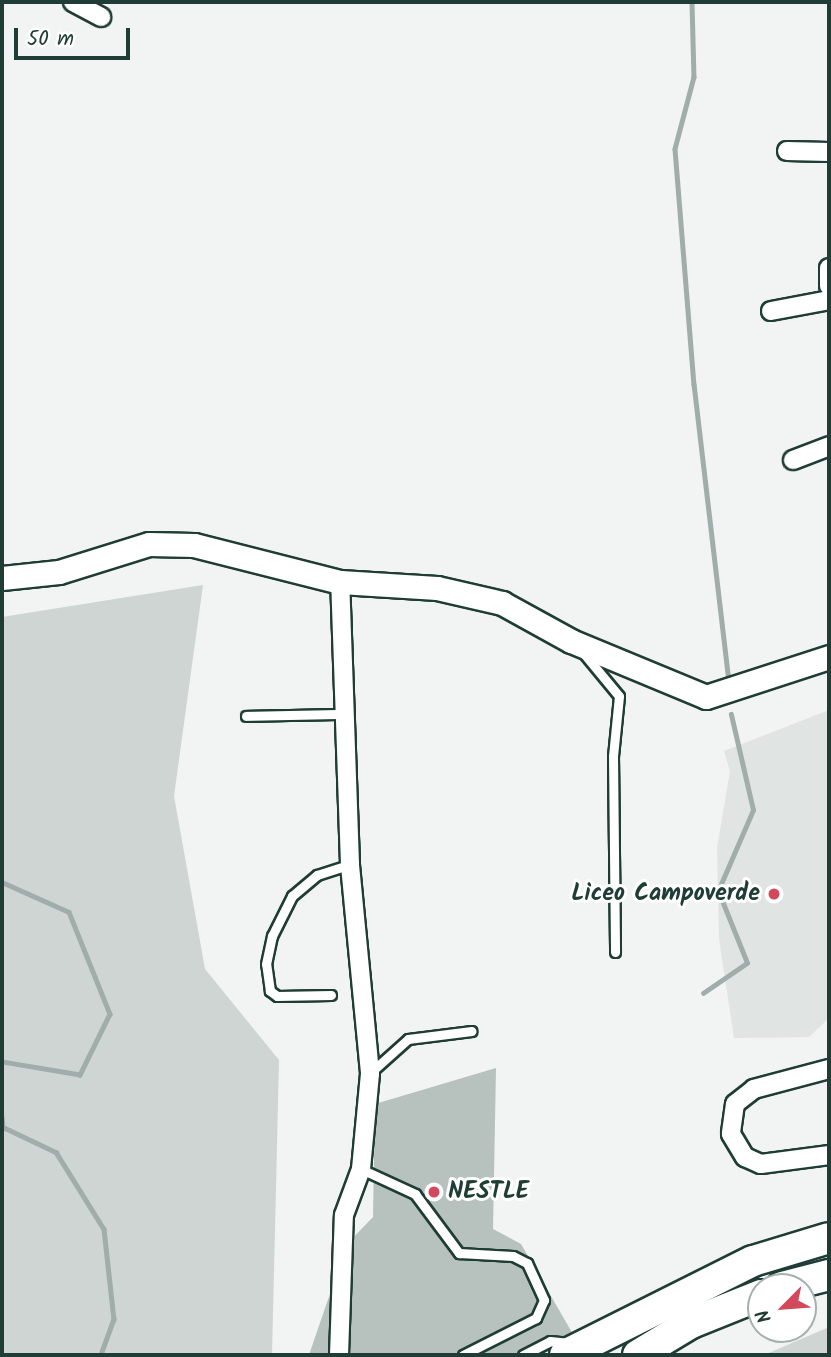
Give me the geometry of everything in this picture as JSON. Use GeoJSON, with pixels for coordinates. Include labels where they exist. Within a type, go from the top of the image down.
{"type":"FeatureCollection","features":[{"type":"Feature","properties":{"kind":"highway"},"geometry":{"type":"LineString","coordinates":[[577,1352],[753,1261],[829,1238]]}},
{"type":"Feature","properties":{"kind":"highway"},"geometry":{"type":"LineString","coordinates":[[638,1355],[691,1323],[747,1301]]}},
{"type":"Feature","properties":{"kind":"street"},"geometry":{"type":"LineString","coordinates":[[73,2],[101,17]]}},
{"type":"Feature","properties":{"kind":"street"},"geometry":{"type":"LineString","coordinates":[[787,152],[829,152]]}},
{"type":"Feature","properties":{"kind":"street"},"geometry":{"type":"LineString","coordinates":[[829,268],[829,286]]}},
{"type":"Feature","properties":{"kind":"street"},"geometry":{"type":"LineString","coordinates":[[771,311],[829,300]]}},
{"type":"Feature","properties":{"kind":"street"},"geometry":{"type":"LineString","coordinates":[[793,460],[829,446]]}},
{"type":"Feature","properties":{"kind":"street"},"geometry":{"type":"LineString","coordinates":[[2,578],[59,572],[149,544],[194,545],[340,582],[437,588],[502,603],[571,641],[706,697],[829,657]]}},
{"type":"Feature","properties":{"kind":"street"},"geometry":{"type":"LineString","coordinates":[[339,1355],[344,1215],[361,1169],[370,1073],[350,864],[340,582]]}},
{"type":"Feature","properties":{"kind":"street"},"geometry":{"type":"LineString","coordinates":[[829,1069],[754,1089],[735,1104],[731,1134],[745,1157],[761,1164],[829,1155]]}},
{"type":"Feature","properties":{"kind":"lane"},"geometry":{"type":"LineString","coordinates":[[571,641],[619,696],[613,756],[615,951]]}},
{"type":"Feature","properties":{"kind":"lane"},"geometry":{"type":"LineString","coordinates":[[246,716],[345,714]]}},
{"type":"Feature","properties":{"kind":"lane"},"geometry":{"type":"LineString","coordinates":[[331,995],[277,996],[270,991],[267,964],[272,936],[292,896],[317,875],[350,864]]}},
{"type":"Feature","properties":{"kind":"lane"},"geometry":{"type":"LineString","coordinates":[[370,1073],[408,1039],[471,1031]]}},
{"type":"Feature","properties":{"kind":"lane"},"geometry":{"type":"LineString","coordinates":[[361,1169],[415,1194],[459,1253],[513,1256],[527,1263],[544,1300],[536,1318],[484,1351],[463,1355]]}},
{"type":"Feature","properties":{"kind":"lane"},"geometry":{"type":"LineString","coordinates":[[523,1355],[550,1341],[577,1352]]}},
{"type":"Feature","properties":{"kind":"shaded area"},"geometry":{"type":"Polygon","coordinates":[[[203,585],[174,796],[205,969],[279,1060],[272,1355],[2,1355],[2,617],[203,585]]]}},
{"type":"Feature","properties":{"kind":"shaded area","name":"Liceo Campoverde"},"geometry":{"type":"Polygon","coordinates":[[[829,710],[829,1018],[809,1037],[734,1038],[719,939],[717,848],[730,771],[724,751],[829,710]]]}},
{"type":"Feature","properties":{"kind":"shaded area"},"geometry":{"type":"Polygon","coordinates":[[[829,1327],[829,1355],[764,1355],[792,1343],[817,1343],[817,1332],[829,1327]]]}},
{"type":"Feature","properties":{"kind":"building","name":"NESTLE"},"geometry":{"type":"Polygon","coordinates":[[[496,1068],[493,1229],[521,1244],[574,1336],[540,1355],[309,1355],[347,1244],[373,1217],[375,1104],[496,1068]]]}},
{"type":"Feature","properties":{"kind":"waterway"},"geometry":{"type":"LineString","coordinates":[[692,2],[694,77],[675,149],[694,384],[729,681]]}},
{"type":"Feature","properties":{"kind":"waterway"},"geometry":{"type":"LineString","coordinates":[[703,993],[747,963],[718,891],[753,810],[731,715]]}},
{"type":"Feature","properties":{"kind":"waterway"},"geometry":{"type":"LineString","coordinates":[[2,882],[69,912],[110,1014],[80,1075],[2,1062]]}},
{"type":"Feature","properties":{"kind":"waterway"},"geometry":{"type":"LineString","coordinates":[[2,1117],[3,1127],[56,1152],[104,1229],[114,1319],[101,1355]]}},
{"type":"Feature","properties":{"kind":"place","name":"Liceo Campoverde"},"geometry":{"type":"Point","coordinates":[774,894]}},
{"type":"Feature","properties":{"kind":"place","name":"NESTLE"},"geometry":{"type":"Point","coordinates":[434,1192]}}]}
